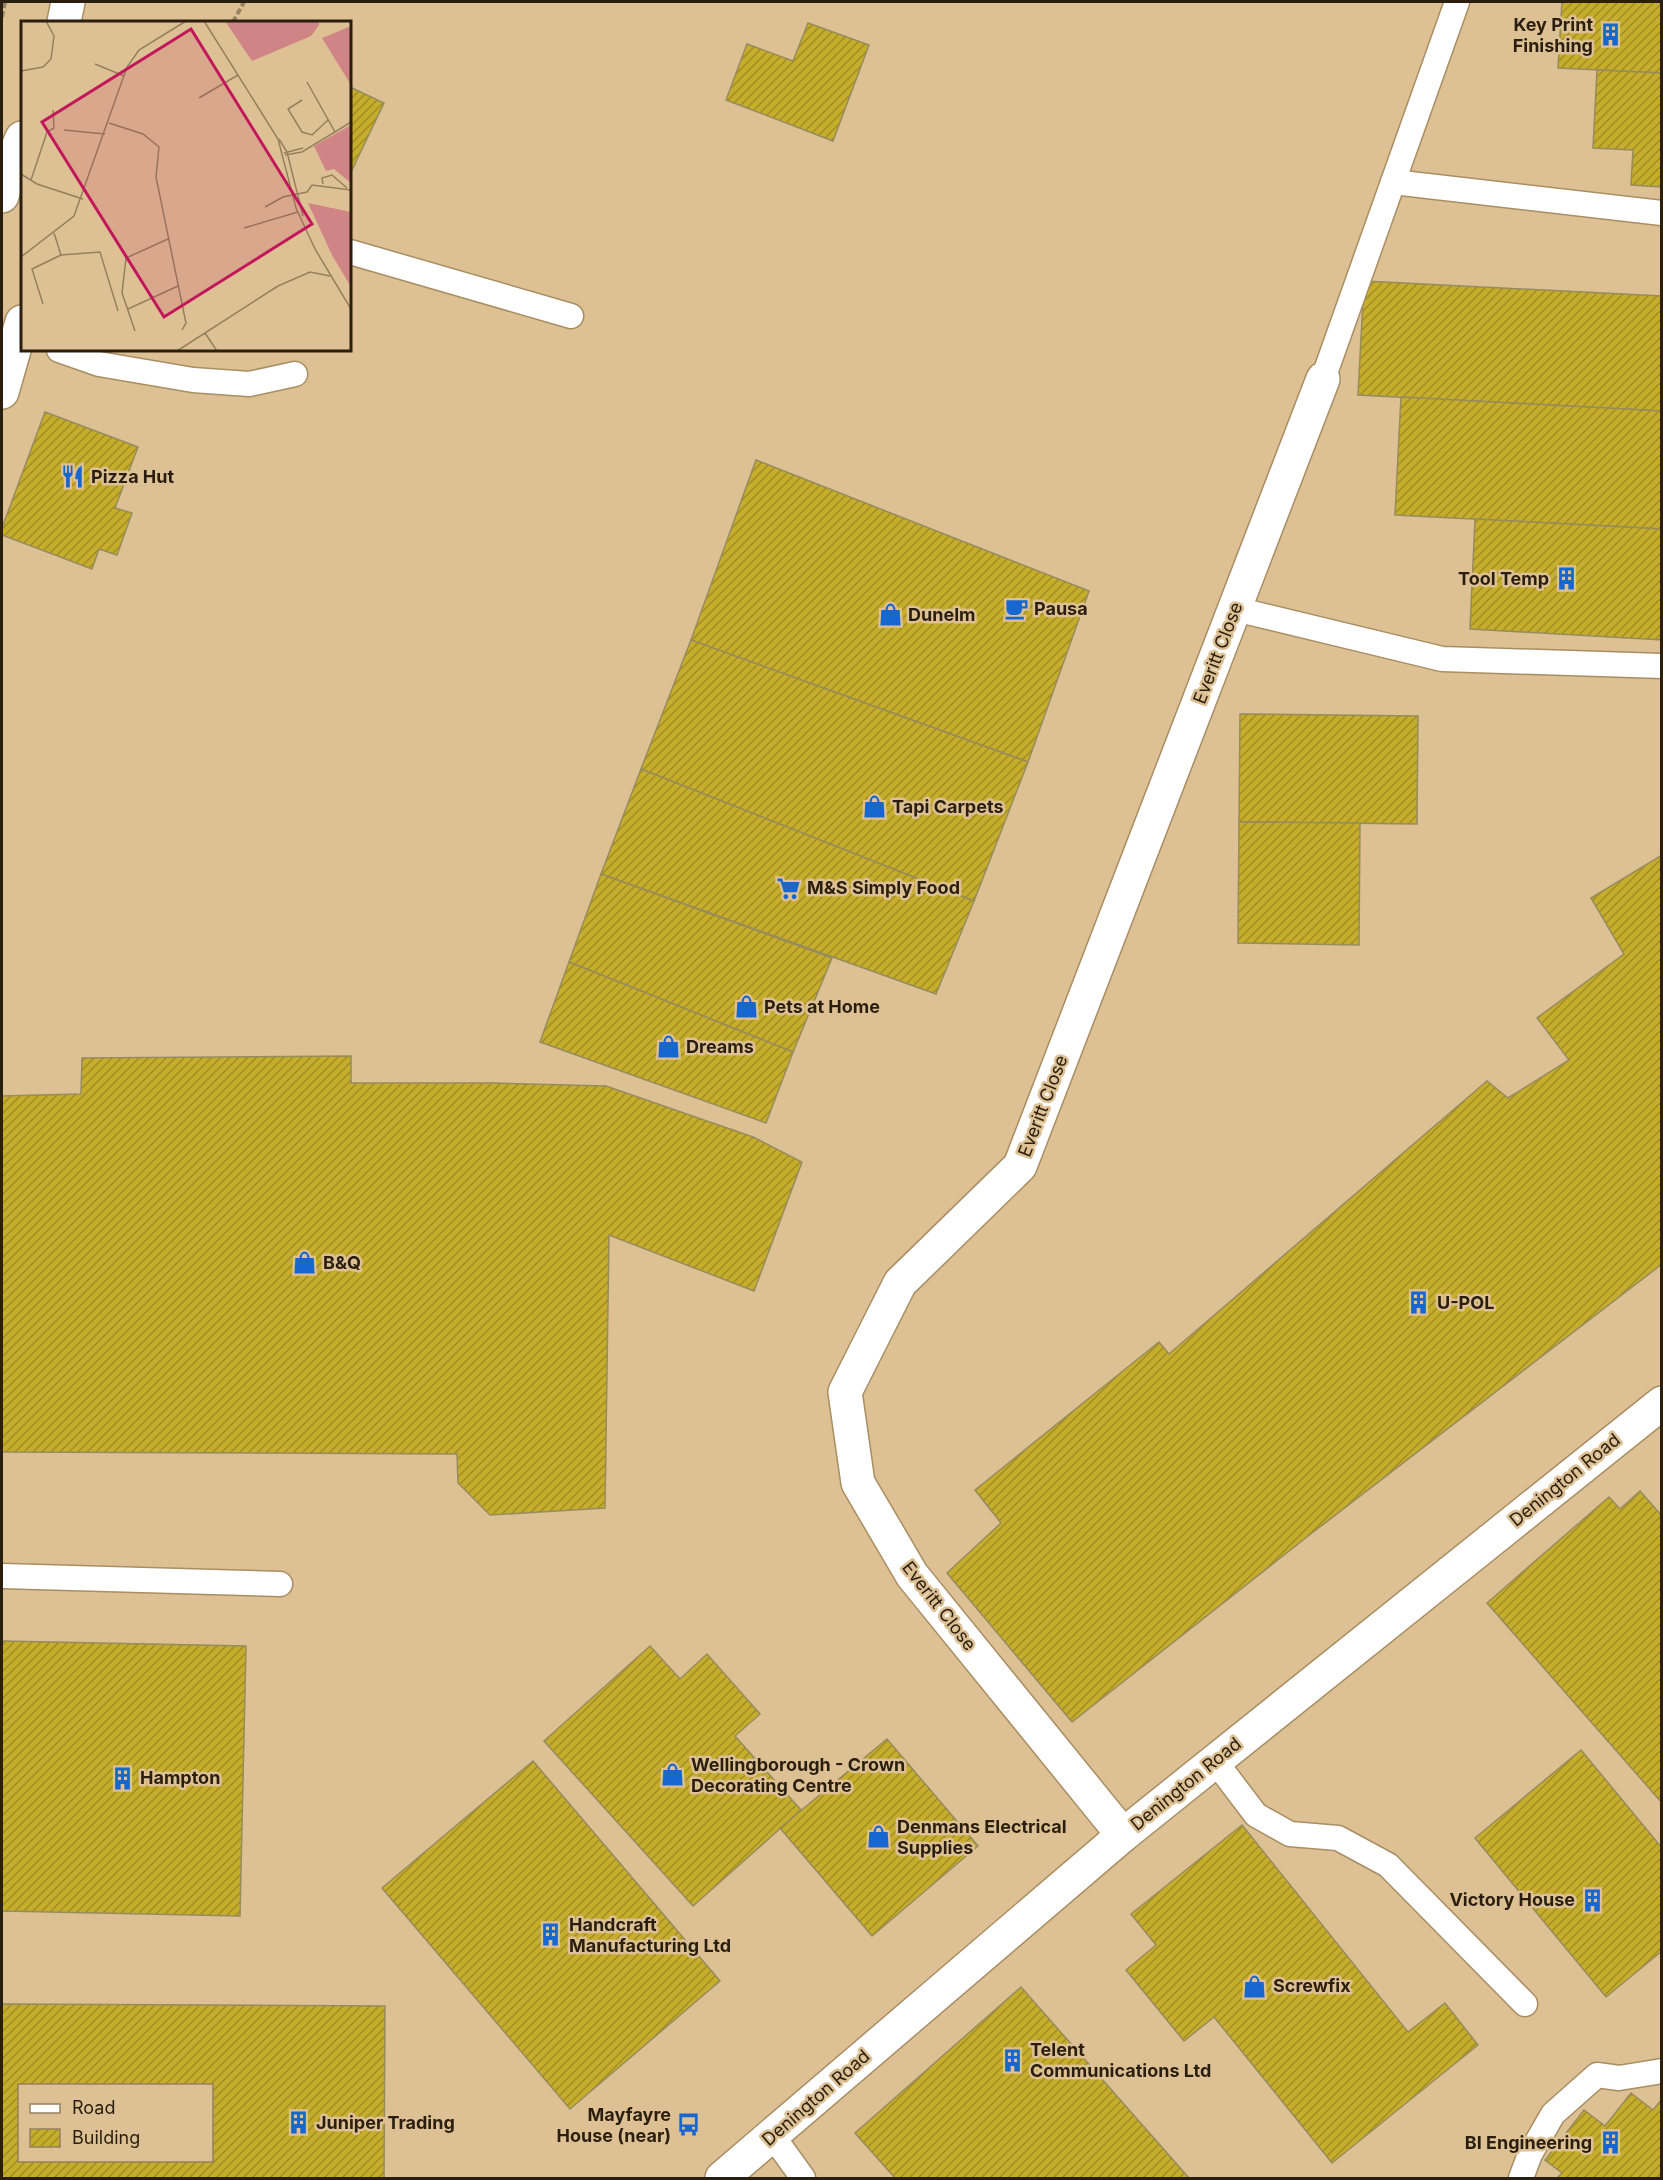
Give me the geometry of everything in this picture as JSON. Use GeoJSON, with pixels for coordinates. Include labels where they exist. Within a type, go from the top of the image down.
{"type":"FeatureCollection","features":[{"type":"Feature","properties":{"kind":"street"},"geometry":{"type":"LineString","coordinates":[[64,21],[68,2]]}},
{"type":"Feature","properties":{"kind":"street"},"geometry":{"type":"LineString","coordinates":[[2,196],[11,163],[21,140]]}},
{"type":"Feature","properties":{"kind":"street"},"geometry":{"type":"LineString","coordinates":[[2,392],[16,330]]}},
{"type":"Feature","properties":{"kind":"street","name":"Everitt Close"},"geometry":{"type":"LineString","coordinates":[[1123,1834],[912,1575],[858,1483],[845,1392],[900,1283],[1020,1166],[1323,379]]}},
{"type":"Feature","properties":{"kind":"street","name":"Denington Road"},"geometry":{"type":"LineString","coordinates":[[722,2178],[1123,1834],[1662,1403]]}},
{"type":"Feature","properties":{"kind":"lane"},"geometry":{"type":"LineString","coordinates":[[1323,379],[1457,2]]}},
{"type":"Feature","properties":{"kind":"lane"},"geometry":{"type":"LineString","coordinates":[[1393,182],[1662,213]]}},
{"type":"Feature","properties":{"kind":"lane"},"geometry":{"type":"LineString","coordinates":[[351,252],[572,316]]}},
{"type":"Feature","properties":{"kind":"lane"},"geometry":{"type":"LineString","coordinates":[[62,351],[99,364],[193,380],[249,384],[295,374]]}},
{"type":"Feature","properties":{"kind":"lane"},"geometry":{"type":"LineString","coordinates":[[1235,609],[1442,659],[1662,666]]}},
{"type":"Feature","properties":{"kind":"lane"},"geometry":{"type":"LineString","coordinates":[[2,1576],[280,1584]]}},
{"type":"Feature","properties":{"kind":"lane"},"geometry":{"type":"LineString","coordinates":[[1215,1761],[1256,1815],[1290,1834],[1338,1838],[1388,1865],[1525,2004]]}},
{"type":"Feature","properties":{"kind":"lane"},"geometry":{"type":"LineString","coordinates":[[1521,2178],[1530,2154],[1553,2114],[1597,2075],[1619,2078],[1662,2071]]}},
{"type":"Feature","properties":{"kind":"lane"},"geometry":{"type":"LineString","coordinates":[[772,2135],[803,2178]]}},
{"type":"Feature","properties":{"kind":"path"},"geometry":{"type":"LineString","coordinates":[[2,17],[5,2]]}},
{"type":"Feature","properties":{"kind":"path"},"geometry":{"type":"LineString","coordinates":[[234,21],[244,2]]}},
{"type":"Feature","properties":{"kind":"building","name":"Key Print Finishing"},"geometry":{"type":"Polygon","coordinates":[[[1562,2],[1662,2],[1662,73],[1558,68],[1562,2]]]}},
{"type":"Feature","properties":{"kind":"building"},"geometry":{"type":"Polygon","coordinates":[[[808,23],[869,45],[833,141],[726,100],[747,44],[793,61],[808,23]]]}},
{"type":"Feature","properties":{"kind":"building"},"geometry":{"type":"Polygon","coordinates":[[[1597,70],[1662,73],[1662,187],[1631,185],[1633,150],[1593,148],[1597,70]]]}},
{"type":"Feature","properties":{"kind":"building"},"geometry":{"type":"Polygon","coordinates":[[[351,87],[384,103],[351,172],[351,87]]]}},
{"type":"Feature","properties":{"kind":"building"},"geometry":{"type":"Polygon","coordinates":[[[1364,281],[1662,296],[1662,411],[1358,395],[1364,281]]]}},
{"type":"Feature","properties":{"kind":"building"},"geometry":{"type":"Polygon","coordinates":[[[1401,397],[1662,411],[1662,529],[1395,515],[1401,397]]]}},
{"type":"Feature","properties":{"kind":"building","name":"Pizza Hut"},"geometry":{"type":"Polygon","coordinates":[[[45,412],[138,447],[115,508],[132,513],[117,555],[99,549],[92,569],[2,535],[2,528],[45,412]]]}},
{"type":"Feature","properties":{"kind":"building","name":"Dunelm"},"geometry":{"type":"Polygon","coordinates":[[[756,460],[1089,591],[1028,762],[691,640],[756,460]]]}},
{"type":"Feature","properties":{"kind":"building","name":"Tool Temp"},"geometry":{"type":"Polygon","coordinates":[[[1475,519],[1662,529],[1662,640],[1470,629],[1475,519]]]}},
{"type":"Feature","properties":{"kind":"building","name":"Tapi Carpets"},"geometry":{"type":"Polygon","coordinates":[[[691,640],[1028,762],[974,901],[641,769],[691,640]]]}},
{"type":"Feature","properties":{"kind":"building"},"geometry":{"type":"Polygon","coordinates":[[[1240,714],[1418,716],[1417,824],[1239,822],[1240,714]]]}},
{"type":"Feature","properties":{"kind":"building","name":"M&S Simply Food"},"geometry":{"type":"Polygon","coordinates":[[[641,769],[974,901],[936,994],[601,874],[641,769]]]}},
{"type":"Feature","properties":{"kind":"building"},"geometry":{"type":"Polygon","coordinates":[[[1239,822],[1360,823],[1359,945],[1238,943],[1239,822]]]}},
{"type":"Feature","properties":{"kind":"building","name":"U-POL"},"geometry":{"type":"Polygon","coordinates":[[[1662,855],[1662,1264],[1312,1533],[1072,1722],[947,1573],[1001,1523],[975,1490],[1159,1342],[1169,1354],[1487,1081],[1508,1098],[1569,1060],[1537,1018],[1624,954],[1591,898],[1662,855]]]}},
{"type":"Feature","properties":{"kind":"building","name":"Pets at Home"},"geometry":{"type":"Polygon","coordinates":[[[601,874],[832,958],[793,1052],[569,962],[601,874]]]}},
{"type":"Feature","properties":{"kind":"building","name":"Dreams"},"geometry":{"type":"Polygon","coordinates":[[[569,962],[793,1052],[766,1123],[540,1042],[569,962]]]}},
{"type":"Feature","properties":{"kind":"building","name":"B&Q"},"geometry":{"type":"Polygon","coordinates":[[[351,1056],[351,1083],[606,1086],[753,1137],[802,1162],[754,1291],[609,1235],[605,1508],[490,1515],[458,1483],[457,1454],[2,1452],[2,1096],[81,1094],[82,1058],[351,1056]]]}},
{"type":"Feature","properties":{"kind":"building"},"geometry":{"type":"Polygon","coordinates":[[[1640,1491],[1662,1516],[1662,1803],[1487,1603],[1609,1497],[1620,1509],[1640,1491]]]}},
{"type":"Feature","properties":{"kind":"building","name":"Hampton"},"geometry":{"type":"Polygon","coordinates":[[[2,1641],[246,1646],[240,1916],[2,1911],[2,1641]]]}},
{"type":"Feature","properties":{"kind":"building","name":"Wellingborough - Crown Decorating Centre"},"geometry":{"type":"Polygon","coordinates":[[[650,1646],[680,1679],[707,1654],[760,1714],[735,1736],[801,1810],[693,1906],[544,1741],[650,1646]]]}},
{"type":"Feature","properties":{"kind":"building","name":"Denmans Electrical Supplies"},"geometry":{"type":"Polygon","coordinates":[[[887,1739],[978,1846],[872,1936],[780,1828],[887,1739]]]}},
{"type":"Feature","properties":{"kind":"building","name":"Victory House"},"geometry":{"type":"Polygon","coordinates":[[[1581,1750],[1662,1848],[1662,1951],[1606,1997],[1475,1838],[1581,1750]]]}},
{"type":"Feature","properties":{"kind":"building","name":"Handcraft Manufacturing Ltd"},"geometry":{"type":"Polygon","coordinates":[[[533,1761],[720,1981],[570,2109],[382,1888],[533,1761]]]}},
{"type":"Feature","properties":{"kind":"building","name":"Screwfix"},"geometry":{"type":"Polygon","coordinates":[[[1242,1825],[1408,2032],[1445,2003],[1478,2045],[1332,2163],[1214,2017],[1184,2041],[1126,1970],[1156,1945],[1131,1914],[1242,1825]]]}},
{"type":"Feature","properties":{"kind":"building","name":"Telent Communications Ltd"},"geometry":{"type":"Polygon","coordinates":[[[1021,1987],[1189,2178],[895,2178],[855,2133],[1021,1987]]]}},
{"type":"Feature","properties":{"kind":"building","name":"Juniper Trading"},"geometry":{"type":"Polygon","coordinates":[[[2,2004],[385,2006],[384,2178],[2,2178],[2,2004]]]}},
{"type":"Feature","properties":{"kind":"building","name":"BI Engineering"},"geometry":{"type":"Polygon","coordinates":[[[1631,2093],[1653,2110],[1662,2099],[1662,2178],[1557,2178],[1562,2173],[1545,2160],[1584,2110],[1605,2126],[1631,2093]]]}},
{"type":"Feature","properties":{"kind":"place","name":"Key Print Finishing"},"geometry":{"type":"Point","coordinates":[1611,35]}},
{"type":"Feature","properties":{"kind":"place","name":"Pizza Hut"},"geometry":{"type":"Point","coordinates":[73,477]}},
{"type":"Feature","properties":{"kind":"place","name":"Tool Temp"},"geometry":{"type":"Point","coordinates":[1567,579]}},
{"type":"Feature","properties":{"kind":"place","name":"Pausa"},"geometry":{"type":"Point","coordinates":[1016,609]}},
{"type":"Feature","properties":{"kind":"place","name":"Dunelm"},"geometry":{"type":"Point","coordinates":[890,615]}},
{"type":"Feature","properties":{"kind":"place","name":"Tapi Carpets"},"geometry":{"type":"Point","coordinates":[874,807]}},
{"type":"Feature","properties":{"kind":"place","name":"M&S Simply Food"},"geometry":{"type":"Point","coordinates":[789,888]}},
{"type":"Feature","properties":{"kind":"place","name":"Pets at Home"},"geometry":{"type":"Point","coordinates":[746,1007]}},
{"type":"Feature","properties":{"kind":"place","name":"Dreams"},"geometry":{"type":"Point","coordinates":[668,1047]}},
{"type":"Feature","properties":{"kind":"place","name":"B&Q"},"geometry":{"type":"Point","coordinates":[305,1263]}},
{"type":"Feature","properties":{"kind":"place","name":"U-POL"},"geometry":{"type":"Point","coordinates":[1419,1303]}},
{"type":"Feature","properties":{"kind":"place","name":"Wellingborough - Crown Decorating Centre"},"geometry":{"type":"Point","coordinates":[673,1775]}},
{"type":"Feature","properties":{"kind":"place","name":"Hampton"},"geometry":{"type":"Point","coordinates":[122,1778]}},
{"type":"Feature","properties":{"kind":"place","name":"Denmans Electrical Supplies"},"geometry":{"type":"Point","coordinates":[879,1837]}},
{"type":"Feature","properties":{"kind":"place","name":"Victory House"},"geometry":{"type":"Point","coordinates":[1593,1900]}},
{"type":"Feature","properties":{"kind":"place","name":"Handcraft Manufacturing Ltd"},"geometry":{"type":"Point","coordinates":[551,1935]}},
{"type":"Feature","properties":{"kind":"place","name":"Screwfix"},"geometry":{"type":"Point","coordinates":[1255,1986]}},
{"type":"Feature","properties":{"kind":"place","name":"Telent Communications Ltd"},"geometry":{"type":"Point","coordinates":[1012,2060]}},
{"type":"Feature","properties":{"kind":"place","name":"Juniper Trading"},"geometry":{"type":"Point","coordinates":[298,2123]}},
{"type":"Feature","properties":{"kind":"place","name":"Mayfayre House (near)"},"geometry":{"type":"Point","coordinates":[689,2125]}},
{"type":"Feature","properties":{"kind":"place","name":"BI Engineering"},"geometry":{"type":"Point","coordinates":[1610,2143]}}]}
